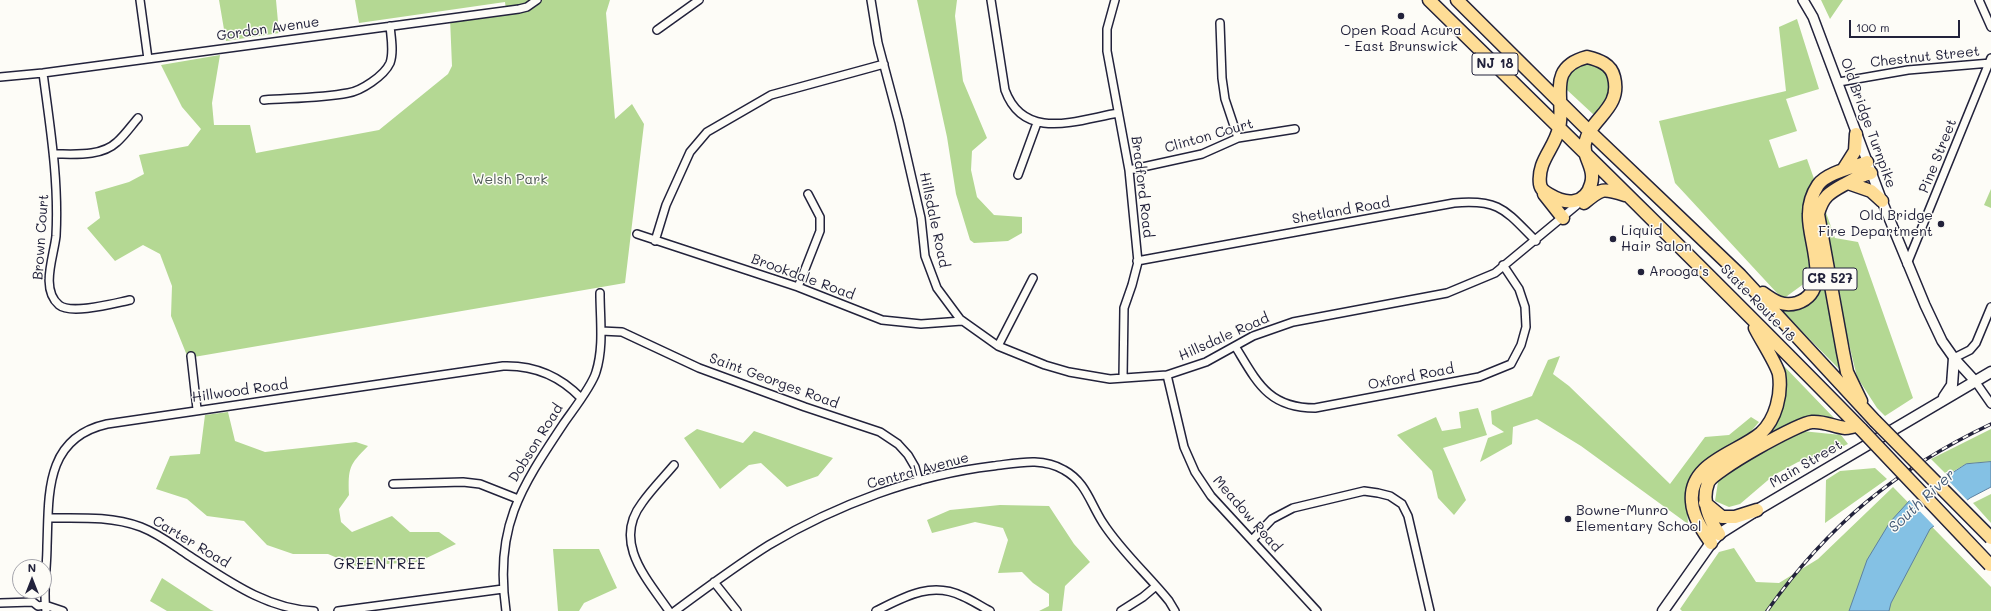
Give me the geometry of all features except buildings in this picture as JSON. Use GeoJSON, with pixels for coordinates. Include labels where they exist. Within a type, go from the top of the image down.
{"type":"FeatureCollection","features":[{"type":"Feature","properties":{"kind":"highway","name":"State Route 18"},"geometry":{"type":"LineString","coordinates":[[1429,0],[1586,156],[1707,272],[1859,427],[1991,566]]}},
{"type":"Feature","properties":{"kind":"highway","name":"State Route 18"},"geometry":{"type":"LineString","coordinates":[[1457,0],[1590,132],[1740,275],[1875,421],[1991,538]]}},
{"type":"Feature","properties":{"kind":"highway"},"geometry":{"type":"LineString","coordinates":[[1563,218],[1545,197],[1540,185],[1540,170],[1559,129],[1561,114],[1559,100],[1560,80],[1566,69],[1576,60],[1587,57],[1601,60],[1613,70],[1616,82],[1615,96],[1609,108],[1590,132],[1584,144],[1586,156],[1591,166],[1592,184],[1588,192],[1578,203]]}},
{"type":"Feature","properties":{"kind":"highway"},"geometry":{"type":"LineString","coordinates":[[1844,170],[1855,152],[1856,134]]}},
{"type":"Feature","properties":{"kind":"highway"},"geometry":{"type":"LineString","coordinates":[[1740,275],[1773,300],[1781,304],[1790,305],[1806,298],[1812,291],[1817,275],[1808,216],[1810,204],[1818,184],[1826,178],[1844,170],[1869,167]]}},
{"type":"Feature","properties":{"kind":"highway","name":"CR 527"},"geometry":{"type":"LineString","coordinates":[[1866,411],[1847,372],[1818,214],[1821,203],[1828,194],[1848,183],[1869,167]]}},
{"type":"Feature","properties":{"kind":"highway"},"geometry":{"type":"LineString","coordinates":[[1848,183],[1871,191],[1882,201]]}},
{"type":"Feature","properties":{"kind":"highway"},"geometry":{"type":"LineString","coordinates":[[1542,190],[1560,200],[1578,203],[1584,203],[1599,191],[1609,190],[1626,195]]}},
{"type":"Feature","properties":{"kind":"highway"},"geometry":{"type":"LineString","coordinates":[[1711,543],[1698,520],[1692,503],[1692,488],[1695,481],[1710,463],[1761,433],[1773,417],[1780,394],[1778,373],[1749,316]]}},
{"type":"Feature","properties":{"kind":"highway"},"geometry":{"type":"LineString","coordinates":[[1720,534],[1709,519],[1706,503],[1708,481],[1720,470],[1796,427],[1811,422],[1830,423],[1845,428],[1859,427]]}},
{"type":"Feature","properties":{"kind":"highway"},"geometry":{"type":"LineString","coordinates":[[1706,503],[1722,517],[1735,517],[1757,510]]}},
{"type":"Feature","properties":{"kind":"main road"},"geometry":{"type":"LineString","coordinates":[[1942,399],[1952,385],[1954,358]]}},
{"type":"Feature","properties":{"kind":"main road","name":"Main Street"},"geometry":{"type":"LineString","coordinates":[[1663,611],[1711,543],[1720,534],[1757,510],[1942,399],[1991,372]]}},
{"type":"Feature","properties":{"kind":"street"},"geometry":{"type":"LineString","coordinates":[[140,0],[148,59]]}},
{"type":"Feature","properties":{"kind":"street","name":"Gordon Avenue"},"geometry":{"type":"LineString","coordinates":[[0,77],[42,73],[519,9],[527,7],[538,0]]}},
{"type":"Feature","properties":{"kind":"street"},"geometry":{"type":"LineString","coordinates":[[657,30],[699,0]]}},
{"type":"Feature","properties":{"kind":"street","name":"Hillsdale Road"},"geometry":{"type":"LineString","coordinates":[[872,0],[878,43],[921,218],[925,256],[937,288],[948,305],[962,321],[998,346],[1045,365],[1069,372],[1104,378],[1167,375],[1199,365],[1253,336],[1292,322],[1447,292],[1495,273],[1503,265],[1536,241],[1578,203]]}},
{"type":"Feature","properties":{"kind":"street"},"geometry":{"type":"LineString","coordinates":[[991,0],[1005,90],[1008,99],[1020,114],[1037,122],[1052,124],[1118,113]]}},
{"type":"Feature","properties":{"kind":"street","name":"Bradford Road"},"geometry":{"type":"LineString","coordinates":[[1115,0],[1109,18],[1107,40],[1118,113],[1129,170],[1138,261],[1124,308],[1123,378]]}},
{"type":"Feature","properties":{"kind":"street","name":"Old Bridge Turnpike"},"geometry":{"type":"LineString","coordinates":[[1803,0],[1814,17],[1882,201],[1895,229],[1907,264],[1932,320],[1954,358],[1975,382]]}},
{"type":"Feature","properties":{"kind":"street"},"geometry":{"type":"LineString","coordinates":[[1979,0],[1991,27]]}},
{"type":"Feature","properties":{"kind":"street"},"geometry":{"type":"LineString","coordinates":[[1220,24],[1224,92],[1238,138]]}},
{"type":"Feature","properties":{"kind":"street"},"geometry":{"type":"LineString","coordinates":[[264,100],[349,93],[363,87],[381,74],[390,64],[392,55],[390,26]]}},
{"type":"Feature","properties":{"kind":"street","name":"Chestnut Street"},"geometry":{"type":"LineString","coordinates":[[1838,82],[1908,70],[1991,61]]}},
{"type":"Feature","properties":{"kind":"street","name":"Pine Street"},"geometry":{"type":"LineString","coordinates":[[1907,264],[1991,61]]}},
{"type":"Feature","properties":{"kind":"street"},"geometry":{"type":"LineString","coordinates":[[655,241],[666,205],[690,152],[707,132],[771,95],[884,64]]}},
{"type":"Feature","properties":{"kind":"street","name":"Brown Court"},"geometry":{"type":"LineString","coordinates":[[42,73],[54,154],[57,204],[56,238],[50,283],[52,296],[60,306],[70,308],[84,308],[130,300]]}},
{"type":"Feature","properties":{"kind":"street"},"geometry":{"type":"LineString","coordinates":[[54,154],[85,154],[106,148],[117,142],[138,118]]}},
{"type":"Feature","properties":{"kind":"street"},"geometry":{"type":"LineString","coordinates":[[1018,175],[1037,122]]}},
{"type":"Feature","properties":{"kind":"street","name":"Clinton Court"},"geometry":{"type":"LineString","coordinates":[[1129,170],[1202,154],[1238,138],[1295,129]]}},
{"type":"Feature","properties":{"kind":"street"},"geometry":{"type":"LineString","coordinates":[[798,287],[820,231],[820,217],[808,194]]}},
{"type":"Feature","properties":{"kind":"street","name":"Shetland Road"},"geometry":{"type":"LineString","coordinates":[[1138,261],[1454,203],[1476,201],[1492,204],[1509,214],[1536,241]]}},
{"type":"Feature","properties":{"kind":"street","name":"Brookdale Road"},"geometry":{"type":"LineString","coordinates":[[638,234],[655,241],[798,287],[882,320],[921,324],[962,321]]}},
{"type":"Feature","properties":{"kind":"street","name":"Oxford Road"},"geometry":{"type":"LineString","coordinates":[[1235,346],[1259,386],[1284,404],[1300,408],[1315,408],[1478,377],[1511,364],[1521,345],[1526,327],[1526,307],[1519,289],[1503,265]]}},
{"type":"Feature","properties":{"kind":"street"},"geometry":{"type":"LineString","coordinates":[[998,346],[1033,278]]}},
{"type":"Feature","properties":{"kind":"street","name":"Dobson Road"},"geometry":{"type":"LineString","coordinates":[[506,611],[503,590],[504,552],[507,532],[518,499],[530,474],[596,373],[600,352],[600,293]]}},
{"type":"Feature","properties":{"kind":"street"},"geometry":{"type":"LineString","coordinates":[[1954,358],[1970,350],[1976,343],[1991,307]]}},
{"type":"Feature","properties":{"kind":"street","name":"Saint Georges Road"},"geometry":{"type":"LineString","coordinates":[[601,331],[622,332],[699,368],[804,407],[880,432],[898,444],[908,455],[915,467],[919,482]]}},
{"type":"Feature","properties":{"kind":"street"},"geometry":{"type":"LineString","coordinates":[[190,356],[197,410]]}},
{"type":"Feature","properties":{"kind":"street","name":"Hillwood Road"},"geometry":{"type":"LineString","coordinates":[[41,608],[51,481],[54,468],[60,455],[75,439],[86,431],[100,425],[503,366],[526,367],[544,371],[560,380],[581,398]]}},
{"type":"Feature","properties":{"kind":"street","name":"Meadow Road"},"geometry":{"type":"LineString","coordinates":[[1167,375],[1184,447],[1195,472],[1211,496],[1317,611]]}},
{"type":"Feature","properties":{"kind":"street"},"geometry":{"type":"LineString","coordinates":[[1975,382],[1991,404]]}},
{"type":"Feature","properties":{"kind":"street","name":"Central Avenue"},"geometry":{"type":"LineString","coordinates":[[675,611],[714,582],[770,545],[821,518],[862,500],[919,482],[984,467],[1022,462],[1037,462],[1057,466],[1075,477],[1084,487],[1103,522],[1169,601],[1175,611]]}},
{"type":"Feature","properties":{"kind":"street"},"geometry":{"type":"LineString","coordinates":[[669,611],[637,565],[630,542],[632,527],[641,504],[674,465]]}},
{"type":"Feature","properties":{"kind":"street"},"geometry":{"type":"LineString","coordinates":[[393,484],[464,482],[480,484],[518,499]]}},
{"type":"Feature","properties":{"kind":"street"},"geometry":{"type":"LineString","coordinates":[[1252,540],[1272,519],[1293,508],[1364,491],[1390,496],[1402,504],[1408,516],[1430,611]]}},
{"type":"Feature","properties":{"kind":"street","name":"Carter Road"},"geometry":{"type":"LineString","coordinates":[[48,518],[105,518],[142,528],[171,542],[253,595],[275,604],[314,611]]}},
{"type":"Feature","properties":{"kind":"street"},"geometry":{"type":"LineString","coordinates":[[714,582],[737,611]]}},
{"type":"Feature","properties":{"kind":"street"},"geometry":{"type":"LineString","coordinates":[[1121,611],[1143,597],[1156,586]]}},
{"type":"Feature","properties":{"kind":"street"},"geometry":{"type":"LineString","coordinates":[[338,611],[503,590]]}},
{"type":"Feature","properties":{"kind":"street"},"geometry":{"type":"LineString","coordinates":[[876,611],[911,594],[932,590],[947,591],[961,595],[990,611]]}},
{"type":"Feature","properties":{"kind":"street"},"geometry":{"type":"LineString","coordinates":[[0,603],[33,602],[41,608],[63,611]]}},
{"type":"Feature","properties":{"kind":"green space"},"geometry":{"type":"Polygon","coordinates":[[[219,0],[276,0],[279,33],[226,41],[219,0]]]}},
{"type":"Feature","properties":{"kind":"green space","name":"Welsh Park"},"geometry":{"type":"Polygon","coordinates":[[[355,0],[610,0],[606,13],[615,119],[632,104],[644,124],[625,283],[188,358],[171,316],[172,286],[160,254],[143,245],[115,261],[87,228],[100,218],[95,192],[129,182],[144,174],[139,155],[188,146],[201,129],[182,107],[161,65],[220,55],[212,103],[214,125],[250,125],[256,153],[379,130],[448,74],[452,66],[450,18],[506,10],[505,2],[359,23],[355,0]]]}},
{"type":"Feature","properties":{"kind":"green space"},"geometry":{"type":"Polygon","coordinates":[[[917,0],[957,0],[955,16],[963,81],[987,138],[972,151],[971,170],[977,197],[994,215],[1022,217],[1022,233],[1008,241],[974,243],[970,240],[956,194],[947,137],[917,0]]]}},
{"type":"Feature","properties":{"kind":"green space"},"geometry":{"type":"Polygon","coordinates":[[[1821,0],[1843,0],[1830,19],[1821,0]]]}},
{"type":"Feature","properties":{"kind":"green space"},"geometry":{"type":"Polygon","coordinates":[[[1797,19],[1819,89],[1786,99],[1797,131],[1769,140],[1779,168],[1807,159],[1835,238],[1858,242],[1913,398],[1885,416],[1877,408],[1857,377],[1843,319],[1840,293],[1826,287],[1839,369],[1778,307],[1819,284],[1809,280],[1783,299],[1776,292],[1675,183],[1659,121],[1786,91],[1779,27],[1797,19]]]}},
{"type":"Feature","properties":{"kind":"green space"},"geometry":{"type":"Polygon","coordinates":[[[1587,63],[1606,70],[1609,76],[1609,91],[1597,116],[1594,115],[1566,89],[1567,79],[1571,72],[1587,63]]]}},
{"type":"Feature","properties":{"kind":"green space"},"geometry":{"type":"Polygon","coordinates":[[[1991,189],[1991,208],[1984,205],[1991,189]]]}},
{"type":"Feature","properties":{"kind":"green space"},"geometry":{"type":"Polygon","coordinates":[[[1560,356],[1553,374],[1569,386],[1670,484],[1705,437],[1729,435],[1751,417],[1759,422],[1748,435],[1705,464],[1687,506],[1688,524],[1581,446],[1537,419],[1513,427],[1512,444],[1480,462],[1488,438],[1504,432],[1492,424],[1491,411],[1532,396],[1548,360],[1560,356]]]}},
{"type":"Feature","properties":{"kind":"green space"},"geometry":{"type":"Polygon","coordinates":[[[1781,363],[1835,419],[1810,416],[1797,420],[1764,439],[1781,363]]]}},
{"type":"Feature","properties":{"kind":"green space"},"geometry":{"type":"Polygon","coordinates":[[[1478,408],[1487,435],[1443,448],[1466,500],[1454,515],[1438,498],[1432,471],[1397,435],[1436,417],[1442,431],[1461,428],[1459,412],[1478,408]]]}},
{"type":"Feature","properties":{"kind":"green space"},"geometry":{"type":"Polygon","coordinates":[[[228,412],[235,441],[265,452],[356,442],[368,446],[353,463],[349,479],[349,495],[339,509],[341,522],[352,532],[392,516],[410,532],[439,532],[456,544],[418,562],[356,566],[328,554],[293,554],[267,545],[244,521],[207,516],[187,499],[156,489],[170,456],[200,454],[205,415],[228,412]]]}},
{"type":"Feature","properties":{"kind":"green space"},"geometry":{"type":"Polygon","coordinates":[[[697,429],[743,443],[754,431],[833,458],[818,476],[787,487],[761,463],[749,465],[720,489],[684,438],[697,429]]]}},
{"type":"Feature","properties":{"kind":"green space"},"geometry":{"type":"Polygon","coordinates":[[[1991,429],[1991,462],[1966,464],[1947,475],[1931,459],[1991,429]]]}},
{"type":"Feature","properties":{"kind":"green space"},"geometry":{"type":"Polygon","coordinates":[[[1802,431],[1841,435],[1848,444],[1825,455],[1798,462],[1774,475],[1740,504],[1729,507],[1715,501],[1718,482],[1726,473],[1802,431]]]}},
{"type":"Feature","properties":{"kind":"green space"},"geometry":{"type":"Polygon","coordinates":[[[1875,468],[1887,479],[1825,523],[1826,480],[1840,471],[1875,468]]]}},
{"type":"Feature","properties":{"kind":"green space"},"geometry":{"type":"Polygon","coordinates":[[[1893,487],[1991,587],[1991,611],[1682,611],[1680,609],[1719,552],[1734,548],[1756,582],[1779,583],[1818,559],[1893,487]]]}},
{"type":"Feature","properties":{"kind":"green space"},"geometry":{"type":"Polygon","coordinates":[[[1991,494],[1991,523],[1973,503],[1991,494]]]}},
{"type":"Feature","properties":{"kind":"green space"},"geometry":{"type":"Polygon","coordinates":[[[1000,505],[1049,506],[1074,544],[1090,562],[1065,586],[1062,611],[1039,611],[1049,606],[1049,594],[1033,583],[1022,572],[998,573],[1008,540],[1003,528],[975,522],[932,533],[927,520],[950,510],[1000,505]]]}},
{"type":"Feature","properties":{"kind":"green space"},"geometry":{"type":"Polygon","coordinates":[[[553,549],[599,549],[617,588],[584,603],[579,611],[558,611],[553,549]]]}},
{"type":"Feature","properties":{"kind":"green space"},"geometry":{"type":"Polygon","coordinates":[[[162,578],[214,611],[167,611],[150,601],[162,578]]]}},
{"type":"Feature","properties":{"kind":"water","name":"South River"},"geometry":{"type":"Polygon","coordinates":[[[1991,462],[1991,487],[1970,498],[1930,529],[1891,603],[1889,611],[1849,611],[1867,560],[1890,522],[1910,500],[1966,464],[1991,462]]]}},
{"type":"Feature","properties":{"kind":"pier"},"geometry":{"type":"Polygon","coordinates":[[[1943,475],[1969,502],[1935,527],[1908,499],[1943,475]]]}},
{"type":"Feature","properties":{"kind":"railway"},"geometry":{"type":"LineString","coordinates":[[1767,611],[1790,580],[1814,552],[1866,502],[1894,480],[1924,460],[1991,424]]}},
{"type":"Feature","properties":{"kind":"place","name":"Open Road Acura - East Brunswick"},"geometry":{"type":"Point","coordinates":[1401,16]}},
{"type":"Feature","properties":{"kind":"place","name":"Old Bridge Fire Department"},"geometry":{"type":"Point","coordinates":[1941,224]}},
{"type":"Feature","properties":{"kind":"place","name":"Liquid Hair Salon"},"geometry":{"type":"Point","coordinates":[1613,239]}},
{"type":"Feature","properties":{"kind":"place","name":"Arooga's"},"geometry":{"type":"Point","coordinates":[1641,272]}},
{"type":"Feature","properties":{"kind":"place","name":"Bowne-Munro Elementary School"},"geometry":{"type":"Point","coordinates":[1568,519]}},
{"type":"Feature","properties":{"kind":"district","name":"GREENTREE"},"geometry":{"type":"Point","coordinates":[380,564]}}]}
